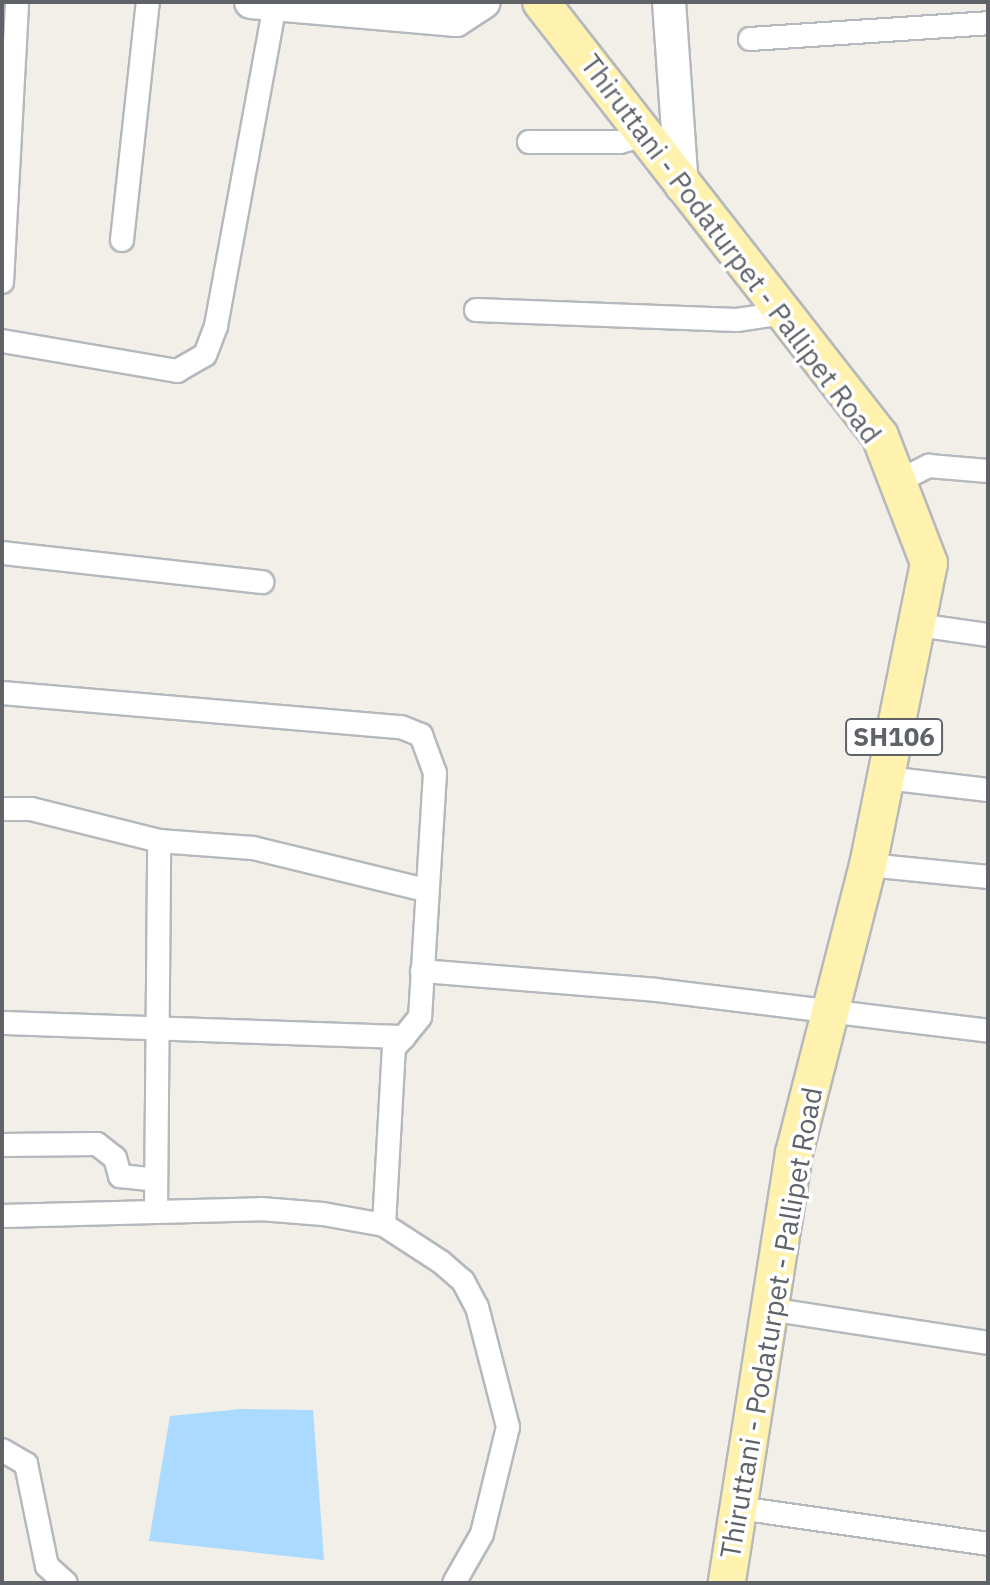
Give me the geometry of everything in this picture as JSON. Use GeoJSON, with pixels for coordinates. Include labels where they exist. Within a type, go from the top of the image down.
{"type":"FeatureCollection","features":[{"type":"Feature","properties":{"kind":"main road"},"geometry":{"type":"LineString","coordinates":[[263,3],[317,5],[456,20],[484,2]]}},
{"type":"Feature","properties":{"kind":"main road","name":"Thiruttani - Podaturpet - Pallipet Road"},"geometry":{"type":"LineString","coordinates":[[541,2],[682,187],[880,436],[929,563],[868,865],[794,1153],[727,1583]]}},
{"type":"Feature","properties":{"kind":"main road"},"geometry":{"type":"LineString","coordinates":[[669,2],[682,187]]}},
{"type":"Feature","properties":{"kind":"street"},"geometry":{"type":"LineString","coordinates":[[2,282],[17,2]]}},
{"type":"Feature","properties":{"kind":"street"},"geometry":{"type":"LineString","coordinates":[[122,240],[148,2]]}},
{"type":"Feature","properties":{"kind":"street"},"geometry":{"type":"LineString","coordinates":[[2,341],[177,371],[205,355],[216,326],[263,3]]}},
{"type":"Feature","properties":{"kind":"street"},"geometry":{"type":"LineString","coordinates":[[750,39],[988,23]]}},
{"type":"Feature","properties":{"kind":"street"},"geometry":{"type":"LineString","coordinates":[[529,142],[620,142],[645,135]]}},
{"type":"Feature","properties":{"kind":"street"},"geometry":{"type":"LineString","coordinates":[[476,310],[737,320],[784,313]]}},
{"type":"Feature","properties":{"kind":"street"},"geometry":{"type":"LineString","coordinates":[[897,482],[929,466],[988,471]]}},
{"type":"Feature","properties":{"kind":"street"},"geometry":{"type":"LineString","coordinates":[[2,553],[262,582]]}},
{"type":"Feature","properties":{"kind":"street"},"geometry":{"type":"LineString","coordinates":[[917,625],[988,635]]}},
{"type":"Feature","properties":{"kind":"street"},"geometry":{"type":"LineString","coordinates":[[2,693],[401,727],[421,735],[435,773],[425,890],[420,1017],[394,1048],[384,1225]]}},
{"type":"Feature","properties":{"kind":"street"},"geometry":{"type":"LineString","coordinates":[[886,778],[988,790]]}},
{"type":"Feature","properties":{"kind":"street"},"geometry":{"type":"LineString","coordinates":[[2,809],[31,809],[159,841],[253,848],[425,890]]}},
{"type":"Feature","properties":{"kind":"street"},"geometry":{"type":"LineString","coordinates":[[156,1210],[155,1030],[159,841]]}},
{"type":"Feature","properties":{"kind":"street"},"geometry":{"type":"LineString","coordinates":[[868,865],[988,877]]}},
{"type":"Feature","properties":{"kind":"street"},"geometry":{"type":"LineString","coordinates":[[422,971],[832,1011],[988,1031]]}},
{"type":"Feature","properties":{"kind":"street"},"geometry":{"type":"LineString","coordinates":[[2,1023],[404,1037]]}},
{"type":"Feature","properties":{"kind":"street"},"geometry":{"type":"LineString","coordinates":[[2,1145],[97,1144],[115,1158],[120,1176],[156,1180]]}},
{"type":"Feature","properties":{"kind":"street"},"geometry":{"type":"LineString","coordinates":[[2,1216],[261,1209],[384,1225],[463,1281],[500,1381],[508,1427],[499,1482],[482,1534],[454,1583]]}},
{"type":"Feature","properties":{"kind":"street"},"geometry":{"type":"LineString","coordinates":[[769,1309],[988,1343]]}},
{"type":"Feature","properties":{"kind":"street"},"geometry":{"type":"LineString","coordinates":[[2,1450],[26,1464],[47,1566],[66,1583]]}},
{"type":"Feature","properties":{"kind":"street"},"geometry":{"type":"LineString","coordinates":[[739,1508],[988,1544]]}},
{"type":"Feature","properties":{"kind":"water"},"geometry":{"type":"Polygon","coordinates":[[[241,1409],[313,1410],[324,1560],[149,1541],[170,1416],[241,1409]]]}}]}
